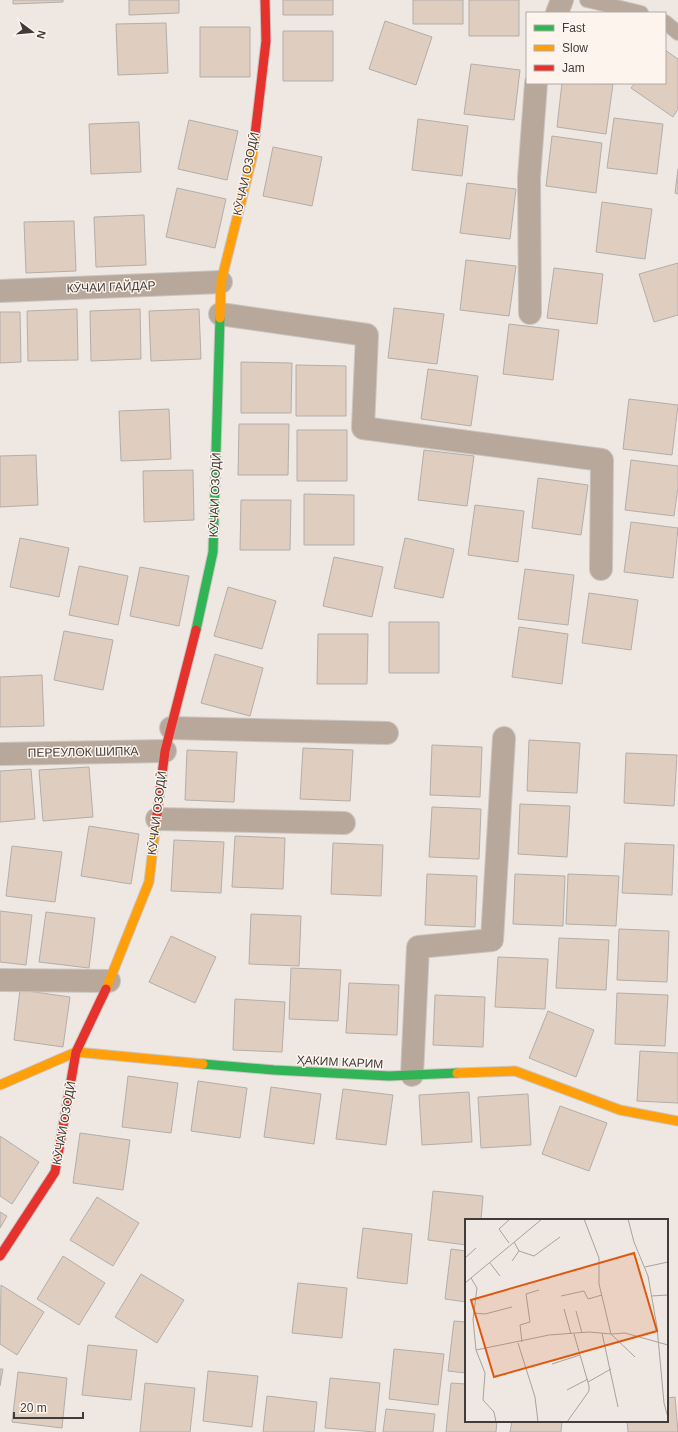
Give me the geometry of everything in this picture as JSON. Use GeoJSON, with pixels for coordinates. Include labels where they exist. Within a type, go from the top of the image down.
{"type":"FeatureCollection","features":[{"type":"Feature","properties":{"kind":"street","name":"КӮЧАИ ОЗОДӢ"},"geometry":{"type":"LineString","coordinates":[[0,1256],[55,1172],[76,1052],[109,981],[149,882],[165,751],[213,552],[221,282],[252,158],[266,41],[266,0]]}},
{"type":"Feature","properties":{"kind":"street"},"geometry":{"type":"LineString","coordinates":[[557,12],[562,0]]}},
{"type":"Feature","properties":{"kind":"street"},"geometry":{"type":"LineString","coordinates":[[530,313],[530,178],[536,84]]}},
{"type":"Feature","properties":{"kind":"street","name":"КӮЧАИ ГАЙДАР"},"geometry":{"type":"LineString","coordinates":[[0,291],[221,282]]}},
{"type":"Feature","properties":{"kind":"street"},"geometry":{"type":"LineString","coordinates":[[220,314],[367,335],[363,428],[602,460],[601,569]]}},
{"type":"Feature","properties":{"kind":"street"},"geometry":{"type":"LineString","coordinates":[[171,728],[387,733]]}},
{"type":"Feature","properties":{"kind":"street"},"geometry":{"type":"LineString","coordinates":[[412,1075],[418,947],[492,940],[504,738]]}},
{"type":"Feature","properties":{"kind":"street","name":"ПЕРЕУЛОК ШИПКА"},"geometry":{"type":"LineString","coordinates":[[0,754],[165,751]]}},
{"type":"Feature","properties":{"kind":"street"},"geometry":{"type":"LineString","coordinates":[[157,819],[344,823]]}},
{"type":"Feature","properties":{"kind":"street"},"geometry":{"type":"LineString","coordinates":[[0,980],[109,981]]}},
{"type":"Feature","properties":{"kind":"street","name":"ҲАКИМ КАРИМ"},"geometry":{"type":"LineString","coordinates":[[0,1085],[76,1052],[274,1070],[389,1076],[515,1071],[620,1110],[678,1122]]}},
{"type":"Feature","properties":{"kind":"lane"},"geometry":{"type":"LineString","coordinates":[[587,0],[637,12]]}},
{"type":"Feature","properties":{"kind":"lane"},"geometry":{"type":"LineString","coordinates":[[666,23],[678,33]]}},
{"type":"Feature","properties":{"kind":"building"},"geometry":{"type":"Polygon","coordinates":[[[13,0],[63,0],[63,2],[13,4],[13,0]]]}},
{"type":"Feature","properties":{"kind":"building"},"geometry":{"type":"Polygon","coordinates":[[[129,0],[179,0],[179,13],[129,15],[129,0]]]}},
{"type":"Feature","properties":{"kind":"building"},"geometry":{"type":"Polygon","coordinates":[[[283,0],[333,0],[333,15],[283,15],[283,0]]]}},
{"type":"Feature","properties":{"kind":"building"},"geometry":{"type":"Polygon","coordinates":[[[413,0],[463,0],[463,24],[413,24],[413,0]]]}},
{"type":"Feature","properties":{"kind":"building"},"geometry":{"type":"Polygon","coordinates":[[[469,0],[519,0],[519,36],[469,36],[469,0]]]}},
{"type":"Feature","properties":{"kind":"building"},"geometry":{"type":"Polygon","coordinates":[[[385,21],[432,37],[416,85],[369,69],[385,21]]]}},
{"type":"Feature","properties":{"kind":"building"},"geometry":{"type":"Polygon","coordinates":[[[166,23],[168,73],[118,75],[116,24],[166,23]]]}},
{"type":"Feature","properties":{"kind":"building"},"geometry":{"type":"Polygon","coordinates":[[[200,27],[250,27],[250,77],[200,77],[200,27]]]}},
{"type":"Feature","properties":{"kind":"building"},"geometry":{"type":"Polygon","coordinates":[[[283,31],[333,31],[333,81],[283,81],[283,31]]]}},
{"type":"Feature","properties":{"kind":"building"},"geometry":{"type":"Polygon","coordinates":[[[666,51],[678,59],[678,109],[673,117],[631,88],[634,84],[666,84],[666,51]]]}},
{"type":"Feature","properties":{"kind":"building"},"geometry":{"type":"Polygon","coordinates":[[[471,64],[520,70],[514,120],[464,114],[471,64]]]}},
{"type":"Feature","properties":{"kind":"building"},"geometry":{"type":"Polygon","coordinates":[[[562,84],[613,84],[606,134],[557,127],[562,84]]]}},
{"type":"Feature","properties":{"kind":"building"},"geometry":{"type":"Polygon","coordinates":[[[614,118],[663,124],[657,174],[607,168],[614,118]]]}},
{"type":"Feature","properties":{"kind":"building"},"geometry":{"type":"Polygon","coordinates":[[[418,119],[468,126],[462,176],[412,170],[418,119]]]}},
{"type":"Feature","properties":{"kind":"building"},"geometry":{"type":"Polygon","coordinates":[[[189,120],[238,131],[227,180],[178,169],[189,120]]]}},
{"type":"Feature","properties":{"kind":"building"},"geometry":{"type":"Polygon","coordinates":[[[139,122],[141,172],[91,174],[89,124],[139,122]]]}},
{"type":"Feature","properties":{"kind":"building"},"geometry":{"type":"Polygon","coordinates":[[[552,136],[602,143],[596,193],[546,186],[552,136]]]}},
{"type":"Feature","properties":{"kind":"building"},"geometry":{"type":"Polygon","coordinates":[[[273,147],[322,157],[312,206],[263,196],[273,147]]]}},
{"type":"Feature","properties":{"kind":"building"},"geometry":{"type":"Polygon","coordinates":[[[678,169],[678,194],[675,193],[678,169]]]}},
{"type":"Feature","properties":{"kind":"building"},"geometry":{"type":"Polygon","coordinates":[[[467,183],[516,189],[510,239],[460,233],[467,183]]]}},
{"type":"Feature","properties":{"kind":"building"},"geometry":{"type":"Polygon","coordinates":[[[177,188],[226,199],[215,248],[166,237],[177,188]]]}},
{"type":"Feature","properties":{"kind":"building"},"geometry":{"type":"Polygon","coordinates":[[[602,202],[652,209],[645,259],[596,252],[602,202]]]}},
{"type":"Feature","properties":{"kind":"building"},"geometry":{"type":"Polygon","coordinates":[[[144,215],[146,265],[96,267],[94,217],[144,215]]]}},
{"type":"Feature","properties":{"kind":"building"},"geometry":{"type":"Polygon","coordinates":[[[74,221],[76,271],[26,273],[24,222],[74,221]]]}},
{"type":"Feature","properties":{"kind":"building"},"geometry":{"type":"Polygon","coordinates":[[[466,260],[516,266],[509,316],[460,310],[466,260]]]}},
{"type":"Feature","properties":{"kind":"building"},"geometry":{"type":"Polygon","coordinates":[[[678,263],[678,315],[654,322],[639,274],[678,263]]]}},
{"type":"Feature","properties":{"kind":"building"},"geometry":{"type":"Polygon","coordinates":[[[554,268],[603,274],[597,324],[547,318],[554,268]]]}},
{"type":"Feature","properties":{"kind":"building"},"geometry":{"type":"Polygon","coordinates":[[[394,308],[444,314],[437,364],[388,358],[394,308]]]}},
{"type":"Feature","properties":{"kind":"building"},"geometry":{"type":"Polygon","coordinates":[[[77,309],[78,360],[28,361],[27,311],[77,309]]]}},
{"type":"Feature","properties":{"kind":"building"},"geometry":{"type":"Polygon","coordinates":[[[140,309],[141,359],[91,361],[90,311],[140,309]]]}},
{"type":"Feature","properties":{"kind":"building"},"geometry":{"type":"Polygon","coordinates":[[[199,309],[201,359],[151,361],[149,311],[199,309]]]}},
{"type":"Feature","properties":{"kind":"building"},"geometry":{"type":"Polygon","coordinates":[[[0,312],[20,312],[21,362],[0,363],[0,312]]]}},
{"type":"Feature","properties":{"kind":"building"},"geometry":{"type":"Polygon","coordinates":[[[509,324],[559,330],[553,380],[503,374],[509,324]]]}},
{"type":"Feature","properties":{"kind":"building"},"geometry":{"type":"Polygon","coordinates":[[[241,362],[292,363],[291,413],[241,413],[241,362]]]}},
{"type":"Feature","properties":{"kind":"building"},"geometry":{"type":"Polygon","coordinates":[[[296,365],[346,366],[346,416],[296,416],[296,365]]]}},
{"type":"Feature","properties":{"kind":"building"},"geometry":{"type":"Polygon","coordinates":[[[428,369],[478,376],[471,426],[421,419],[428,369]]]}},
{"type":"Feature","properties":{"kind":"building"},"geometry":{"type":"Polygon","coordinates":[[[629,399],[678,405],[672,455],[623,449],[629,399]]]}},
{"type":"Feature","properties":{"kind":"building"},"geometry":{"type":"Polygon","coordinates":[[[169,409],[171,459],[121,461],[119,411],[169,409]]]}},
{"type":"Feature","properties":{"kind":"building"},"geometry":{"type":"Polygon","coordinates":[[[239,424],[289,424],[288,475],[238,475],[239,424]]]}},
{"type":"Feature","properties":{"kind":"building"},"geometry":{"type":"Polygon","coordinates":[[[297,430],[347,430],[347,481],[297,481],[297,430]]]}},
{"type":"Feature","properties":{"kind":"building"},"geometry":{"type":"Polygon","coordinates":[[[424,450],[474,456],[467,506],[418,500],[424,450]]]}},
{"type":"Feature","properties":{"kind":"building"},"geometry":{"type":"Polygon","coordinates":[[[36,455],[38,505],[0,507],[0,456],[36,455]]]}},
{"type":"Feature","properties":{"kind":"building"},"geometry":{"type":"Polygon","coordinates":[[[631,460],[678,466],[678,487],[674,516],[625,510],[631,460]]]}},
{"type":"Feature","properties":{"kind":"building"},"geometry":{"type":"Polygon","coordinates":[[[193,470],[194,520],[144,522],[143,471],[193,470]]]}},
{"type":"Feature","properties":{"kind":"building"},"geometry":{"type":"Polygon","coordinates":[[[538,478],[588,485],[581,535],[532,528],[538,478]]]}},
{"type":"Feature","properties":{"kind":"building"},"geometry":{"type":"Polygon","coordinates":[[[304,494],[354,495],[354,545],[304,545],[304,494]]]}},
{"type":"Feature","properties":{"kind":"building"},"geometry":{"type":"Polygon","coordinates":[[[241,500],[291,500],[290,550],[240,550],[241,500]]]}},
{"type":"Feature","properties":{"kind":"building"},"geometry":{"type":"Polygon","coordinates":[[[475,505],[524,511],[518,562],[468,555],[475,505]]]}},
{"type":"Feature","properties":{"kind":"building"},"geometry":{"type":"Polygon","coordinates":[[[631,522],[678,528],[673,578],[624,572],[631,522]]]}},
{"type":"Feature","properties":{"kind":"building"},"geometry":{"type":"Polygon","coordinates":[[[20,538],[69,548],[59,597],[10,587],[20,538]]]}},
{"type":"Feature","properties":{"kind":"building"},"geometry":{"type":"Polygon","coordinates":[[[405,538],[454,549],[443,598],[394,588],[405,538]]]}},
{"type":"Feature","properties":{"kind":"building"},"geometry":{"type":"Polygon","coordinates":[[[334,557],[383,567],[372,617],[323,606],[334,557]]]}},
{"type":"Feature","properties":{"kind":"building"},"geometry":{"type":"Polygon","coordinates":[[[79,566],[128,576],[118,625],[69,615],[79,566]]]}},
{"type":"Feature","properties":{"kind":"building"},"geometry":{"type":"Polygon","coordinates":[[[140,567],[189,576],[179,626],[130,616],[140,567]]]}},
{"type":"Feature","properties":{"kind":"building"},"geometry":{"type":"Polygon","coordinates":[[[525,569],[574,575],[568,625],[518,619],[525,569]]]}},
{"type":"Feature","properties":{"kind":"building"},"geometry":{"type":"Polygon","coordinates":[[[228,587],[276,601],[262,649],[214,636],[228,587]]]}},
{"type":"Feature","properties":{"kind":"building"},"geometry":{"type":"Polygon","coordinates":[[[589,593],[638,600],[631,650],[582,643],[589,593]]]}},
{"type":"Feature","properties":{"kind":"building"},"geometry":{"type":"Polygon","coordinates":[[[389,622],[439,622],[439,673],[389,673],[389,622]]]}},
{"type":"Feature","properties":{"kind":"building"},"geometry":{"type":"Polygon","coordinates":[[[519,627],[568,634],[562,684],[512,677],[519,627]]]}},
{"type":"Feature","properties":{"kind":"building"},"geometry":{"type":"Polygon","coordinates":[[[64,631],[113,640],[103,690],[54,680],[64,631]]]}},
{"type":"Feature","properties":{"kind":"building"},"geometry":{"type":"Polygon","coordinates":[[[318,634],[368,634],[367,684],[317,684],[318,634]]]}},
{"type":"Feature","properties":{"kind":"building"},"geometry":{"type":"Polygon","coordinates":[[[215,654],[263,668],[250,716],[201,703],[215,654]]]}},
{"type":"Feature","properties":{"kind":"building"},"geometry":{"type":"Polygon","coordinates":[[[42,675],[44,726],[0,727],[0,677],[42,675]]]}},
{"type":"Feature","properties":{"kind":"building"},"geometry":{"type":"Polygon","coordinates":[[[529,740],[580,743],[577,793],[527,791],[529,740]]]}},
{"type":"Feature","properties":{"kind":"building"},"geometry":{"type":"Polygon","coordinates":[[[432,745],[482,747],[480,797],[430,795],[432,745]]]}},
{"type":"Feature","properties":{"kind":"building"},"geometry":{"type":"Polygon","coordinates":[[[303,748],[353,750],[350,801],[300,799],[303,748]]]}},
{"type":"Feature","properties":{"kind":"building"},"geometry":{"type":"Polygon","coordinates":[[[187,750],[237,752],[234,802],[185,800],[187,750]]]}},
{"type":"Feature","properties":{"kind":"building"},"geometry":{"type":"Polygon","coordinates":[[[626,753],[677,755],[674,806],[624,803],[626,753]]]}},
{"type":"Feature","properties":{"kind":"building"},"geometry":{"type":"Polygon","coordinates":[[[89,767],[93,817],[43,821],[39,770],[89,767]]]}},
{"type":"Feature","properties":{"kind":"building"},"geometry":{"type":"Polygon","coordinates":[[[31,769],[35,819],[0,822],[0,771],[31,769]]]}},
{"type":"Feature","properties":{"kind":"building"},"geometry":{"type":"Polygon","coordinates":[[[520,804],[570,806],[567,857],[518,854],[520,804]]]}},
{"type":"Feature","properties":{"kind":"building"},"geometry":{"type":"Polygon","coordinates":[[[432,807],[481,809],[479,859],[429,857],[432,807]]]}},
{"type":"Feature","properties":{"kind":"building"},"geometry":{"type":"Polygon","coordinates":[[[89,826],[139,834],[131,884],[81,876],[89,826]]]}},
{"type":"Feature","properties":{"kind":"building"},"geometry":{"type":"Polygon","coordinates":[[[235,836],[285,838],[283,889],[232,887],[235,836]]]}},
{"type":"Feature","properties":{"kind":"building"},"geometry":{"type":"Polygon","coordinates":[[[174,840],[224,842],[221,893],[171,891],[174,840]]]}},
{"type":"Feature","properties":{"kind":"building"},"geometry":{"type":"Polygon","coordinates":[[[333,843],[383,845],[381,896],[331,894],[333,843]]]}},
{"type":"Feature","properties":{"kind":"building"},"geometry":{"type":"Polygon","coordinates":[[[625,843],[674,845],[672,895],[622,893],[625,843]]]}},
{"type":"Feature","properties":{"kind":"building"},"geometry":{"type":"Polygon","coordinates":[[[12,846],[62,852],[55,902],[6,896],[12,846]]]}},
{"type":"Feature","properties":{"kind":"building"},"geometry":{"type":"Polygon","coordinates":[[[427,874],[477,876],[475,927],[425,925],[427,874]]]}},
{"type":"Feature","properties":{"kind":"building"},"geometry":{"type":"Polygon","coordinates":[[[515,874],[565,876],[563,926],[513,924],[515,874]]]}},
{"type":"Feature","properties":{"kind":"building"},"geometry":{"type":"Polygon","coordinates":[[[568,874],[619,876],[616,926],[566,924],[568,874]]]}},
{"type":"Feature","properties":{"kind":"building"},"geometry":{"type":"Polygon","coordinates":[[[0,911],[32,915],[26,965],[0,962],[0,911]]]}},
{"type":"Feature","properties":{"kind":"building"},"geometry":{"type":"Polygon","coordinates":[[[46,912],[95,918],[89,968],[39,962],[46,912]]]}},
{"type":"Feature","properties":{"kind":"building"},"geometry":{"type":"Polygon","coordinates":[[[251,914],[301,916],[299,966],[249,964],[251,914]]]}},
{"type":"Feature","properties":{"kind":"building"},"geometry":{"type":"Polygon","coordinates":[[[619,929],[669,931],[667,982],[617,980],[619,929]]]}},
{"type":"Feature","properties":{"kind":"building"},"geometry":{"type":"Polygon","coordinates":[[[171,936],[216,957],[195,1003],[149,982],[171,936]]]}},
{"type":"Feature","properties":{"kind":"building"},"geometry":{"type":"Polygon","coordinates":[[[559,938],[609,940],[606,990],[556,988],[559,938]]]}},
{"type":"Feature","properties":{"kind":"building"},"geometry":{"type":"Polygon","coordinates":[[[498,957],[548,959],[545,1009],[495,1007],[498,957]]]}},
{"type":"Feature","properties":{"kind":"building"},"geometry":{"type":"Polygon","coordinates":[[[291,968],[341,970],[338,1021],[289,1019],[291,968]]]}},
{"type":"Feature","properties":{"kind":"building"},"geometry":{"type":"Polygon","coordinates":[[[349,983],[399,985],[397,1035],[346,1033],[349,983]]]}},
{"type":"Feature","properties":{"kind":"building"},"geometry":{"type":"Polygon","coordinates":[[[20,990],[70,997],[63,1047],[14,1040],[20,990]]]}},
{"type":"Feature","properties":{"kind":"building"},"geometry":{"type":"Polygon","coordinates":[[[617,993],[668,995],[665,1046],[615,1044],[617,993]]]}},
{"type":"Feature","properties":{"kind":"building"},"geometry":{"type":"Polygon","coordinates":[[[435,995],[485,997],[483,1047],[433,1045],[435,995]]]}},
{"type":"Feature","properties":{"kind":"building"},"geometry":{"type":"Polygon","coordinates":[[[235,999],[285,1002],[282,1052],[233,1050],[235,999]]]}},
{"type":"Feature","properties":{"kind":"building"},"geometry":{"type":"Polygon","coordinates":[[[548,1011],[594,1030],[576,1077],[529,1058],[548,1011]]]}},
{"type":"Feature","properties":{"kind":"building"},"geometry":{"type":"Polygon","coordinates":[[[640,1051],[678,1053],[678,1103],[637,1101],[640,1051]]]}},
{"type":"Feature","properties":{"kind":"building"},"geometry":{"type":"Polygon","coordinates":[[[128,1076],[178,1083],[171,1133],[122,1127],[128,1076]]]}},
{"type":"Feature","properties":{"kind":"building"},"geometry":{"type":"Polygon","coordinates":[[[198,1081],[247,1088],[240,1138],[191,1131],[198,1081]]]}},
{"type":"Feature","properties":{"kind":"building"},"geometry":{"type":"Polygon","coordinates":[[[271,1087],[321,1094],[314,1144],[264,1137],[271,1087]]]}},
{"type":"Feature","properties":{"kind":"building"},"geometry":{"type":"Polygon","coordinates":[[[343,1089],[393,1095],[386,1145],[336,1139],[343,1089]]]}},
{"type":"Feature","properties":{"kind":"building"},"geometry":{"type":"Polygon","coordinates":[[[469,1092],[472,1142],[422,1145],[419,1095],[469,1092]]]}},
{"type":"Feature","properties":{"kind":"building"},"geometry":{"type":"Polygon","coordinates":[[[528,1094],[531,1145],[481,1148],[478,1097],[528,1094]]]}},
{"type":"Feature","properties":{"kind":"building"},"geometry":{"type":"Polygon","coordinates":[[[560,1106],[607,1123],[589,1171],[542,1154],[560,1106]]]}},
{"type":"Feature","properties":{"kind":"building"},"geometry":{"type":"Polygon","coordinates":[[[80,1133],[130,1140],[123,1190],[73,1183],[80,1133]]]}},
{"type":"Feature","properties":{"kind":"building"},"geometry":{"type":"Polygon","coordinates":[[[0,1136],[39,1162],[12,1204],[0,1196],[0,1136]]]}},
{"type":"Feature","properties":{"kind":"building"},"geometry":{"type":"Polygon","coordinates":[[[433,1191],[483,1196],[481,1219],[465,1219],[465,1245],[428,1240],[433,1191]]]}},
{"type":"Feature","properties":{"kind":"building"},"geometry":{"type":"Polygon","coordinates":[[[97,1197],[139,1223],[113,1266],[70,1240],[97,1197]]]}},
{"type":"Feature","properties":{"kind":"building"},"geometry":{"type":"Polygon","coordinates":[[[0,1212],[7,1216],[0,1228],[0,1212]]]}},
{"type":"Feature","properties":{"kind":"building"},"geometry":{"type":"Polygon","coordinates":[[[363,1228],[412,1234],[407,1284],[357,1278],[363,1228]]]}},
{"type":"Feature","properties":{"kind":"building"},"geometry":{"type":"Polygon","coordinates":[[[451,1249],[465,1251],[465,1302],[445,1299],[451,1249]]]}},
{"type":"Feature","properties":{"kind":"building"},"geometry":{"type":"Polygon","coordinates":[[[63,1256],[105,1283],[79,1325],[37,1299],[63,1256]]]}},
{"type":"Feature","properties":{"kind":"building"},"geometry":{"type":"Polygon","coordinates":[[[141,1274],[184,1300],[157,1343],[115,1317],[141,1274]]]}},
{"type":"Feature","properties":{"kind":"building"},"geometry":{"type":"Polygon","coordinates":[[[298,1283],[347,1288],[342,1338],[292,1333],[298,1283]]]}},
{"type":"Feature","properties":{"kind":"building"},"geometry":{"type":"Polygon","coordinates":[[[1,1285],[44,1312],[17,1355],[0,1344],[1,1285]]]}},
{"type":"Feature","properties":{"kind":"building"},"geometry":{"type":"Polygon","coordinates":[[[454,1321],[465,1322],[465,1373],[448,1371],[454,1321]]]}},
{"type":"Feature","properties":{"kind":"building"},"geometry":{"type":"Polygon","coordinates":[[[88,1345],[137,1350],[131,1400],[82,1395],[88,1345]]]}},
{"type":"Feature","properties":{"kind":"building"},"geometry":{"type":"Polygon","coordinates":[[[394,1349],[444,1354],[438,1405],[389,1399],[394,1349]]]}},
{"type":"Feature","properties":{"kind":"building"},"geometry":{"type":"Polygon","coordinates":[[[0,1369],[3,1369],[0,1386],[0,1369]]]}},
{"type":"Feature","properties":{"kind":"building"},"geometry":{"type":"Polygon","coordinates":[[[208,1371],[258,1376],[252,1427],[203,1421],[208,1371]]]}},
{"type":"Feature","properties":{"kind":"building"},"geometry":{"type":"Polygon","coordinates":[[[18,1372],[67,1378],[62,1428],[12,1422],[18,1372]]]}},
{"type":"Feature","properties":{"kind":"building"},"geometry":{"type":"Polygon","coordinates":[[[330,1378],[380,1383],[375,1432],[325,1428],[330,1378]]]}},
{"type":"Feature","properties":{"kind":"building"},"geometry":{"type":"Polygon","coordinates":[[[145,1383],[195,1388],[190,1432],[140,1432],[145,1383]]]}},
{"type":"Feature","properties":{"kind":"building"},"geometry":{"type":"Polygon","coordinates":[[[451,1383],[465,1384],[465,1422],[497,1422],[496,1432],[446,1432],[451,1383]]]}},
{"type":"Feature","properties":{"kind":"building"},"geometry":{"type":"Polygon","coordinates":[[[267,1396],[317,1402],[314,1432],[263,1432],[267,1396]]]}},
{"type":"Feature","properties":{"kind":"building"},"geometry":{"type":"Polygon","coordinates":[[[675,1397],[678,1432],[628,1432],[627,1422],[668,1422],[668,1398],[675,1397]]]}},
{"type":"Feature","properties":{"kind":"building"},"geometry":{"type":"Polygon","coordinates":[[[386,1409],[435,1414],[433,1432],[383,1432],[386,1409]]]}},
{"type":"Feature","properties":{"kind":"building"},"geometry":{"type":"Polygon","coordinates":[[[512,1422],[562,1422],[561,1432],[510,1432],[512,1422]]]}},
{"type":"Feature","properties":{"kind":"traffic: fast"},"geometry":{"type":"LineString","coordinates":[[196,630],[213,552],[220,318]]}},
{"type":"Feature","properties":{"kind":"traffic: fast"},"geometry":{"type":"LineString","coordinates":[[203,1064],[274,1070],[389,1076],[457,1073]]}},
{"type":"Feature","properties":{"kind":"traffic: slow"},"geometry":{"type":"LineString","coordinates":[[220,318],[221,282],[252,158],[255,135]]}},
{"type":"Feature","properties":{"kind":"traffic: slow"},"geometry":{"type":"LineString","coordinates":[[106,989],[149,882],[156,822]]}},
{"type":"Feature","properties":{"kind":"traffic: slow"},"geometry":{"type":"LineString","coordinates":[[0,1085],[76,1052],[203,1064]]}},
{"type":"Feature","properties":{"kind":"traffic: slow"},"geometry":{"type":"LineString","coordinates":[[457,1073],[515,1071],[620,1110],[678,1121]]}},
{"type":"Feature","properties":{"kind":"traffic: jam"},"geometry":{"type":"LineString","coordinates":[[255,135],[266,41],[265,0]]}},
{"type":"Feature","properties":{"kind":"traffic: jam"},"geometry":{"type":"LineString","coordinates":[[156,822],[165,751],[196,630]]}},
{"type":"Feature","properties":{"kind":"traffic: jam"},"geometry":{"type":"LineString","coordinates":[[0,1256],[55,1172],[76,1052],[106,989]]}}]}
